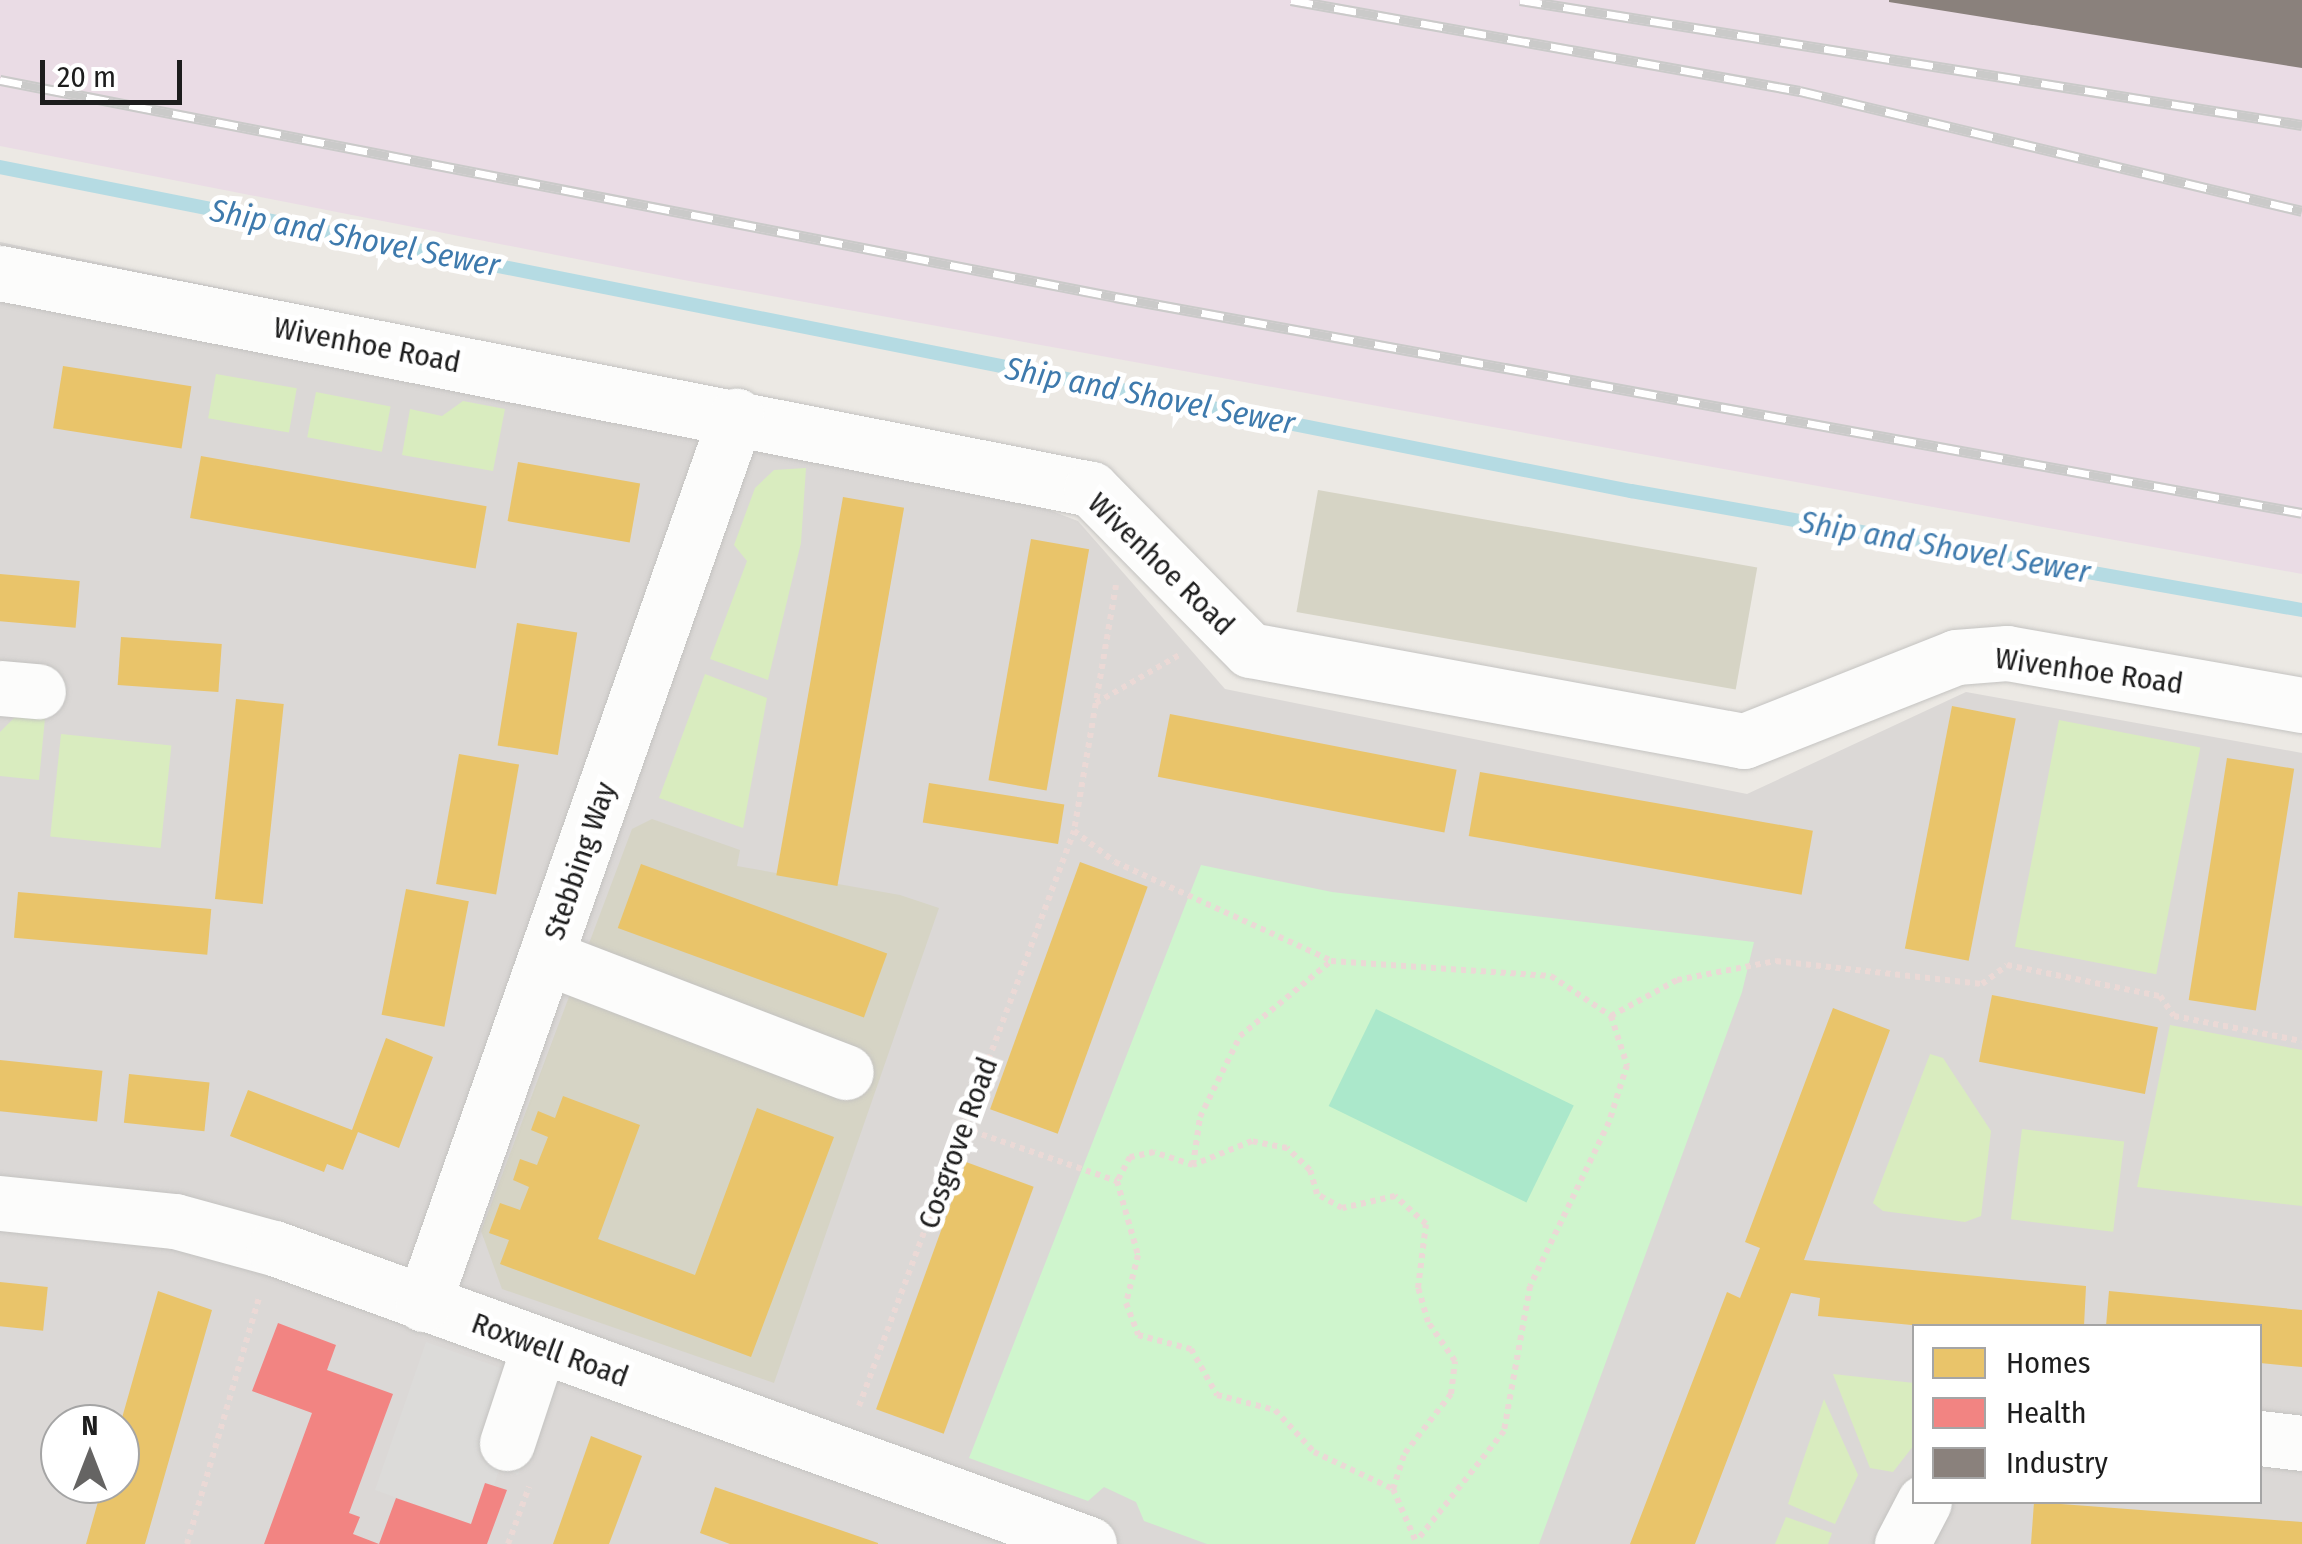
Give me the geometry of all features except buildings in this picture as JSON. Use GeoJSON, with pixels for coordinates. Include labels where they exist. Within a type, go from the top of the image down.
{"type":"FeatureCollection","features":[{"type":"Feature","properties":{"kind":"street","name":"Wivenhoe Road"},"geometry":{"type":"LineString","coordinates":[[3,289],[736,416],[1092,490],[1250,650],[1744,741],[1956,657],[2007,653],[2302,705]]}},
{"type":"Feature","properties":{"kind":"street","name":"Stebbing Way"},"geometry":{"type":"LineString","coordinates":[[423,1304],[736,416]]}},
{"type":"Feature","properties":{"kind":"street"},"geometry":{"type":"LineString","coordinates":[[546,958],[846,1072]]}},
{"type":"Feature","properties":{"kind":"street","name":"Roxwell Road"},"geometry":{"type":"LineString","coordinates":[[0,1204],[175,1221],[274,1248],[1089,1544]]}},
{"type":"Feature","properties":{"kind":"street"},"geometry":{"type":"LineString","coordinates":[[507,1443],[539,1346]]}},
{"type":"Feature","properties":{"kind":"street"},"geometry":{"type":"LineString","coordinates":[[2262,1438],[2302,1442]]}},
{"type":"Feature","properties":{"kind":"street"},"geometry":{"type":"LineString","coordinates":[[1902,1544],[1923,1504]]}},
{"type":"Feature","properties":{"kind":"path","name":"Cosgrove Road"},"geometry":{"type":"LineString","coordinates":[[841,1455],[1074,830],[1126,524]]}},
{"type":"Feature","properties":{"kind":"path"},"geometry":{"type":"LineString","coordinates":[[1095,704],[1228,628]]}},
{"type":"Feature","properties":{"kind":"path"},"geometry":{"type":"LineString","coordinates":[[1074,830],[1115,862],[1331,960],[1551,976],[1611,1016],[1627,1065],[1609,1122],[1530,1286],[1504,1431],[1417,1541],[1393,1489],[1314,1452],[1275,1410],[1216,1395],[1191,1349],[1138,1335],[1126,1303],[1138,1255],[1117,1181],[1130,1157],[1154,1152],[1193,1165],[1252,1141],[1287,1148],[1310,1170],[1318,1194],[1342,1208],[1395,1196],[1426,1224],[1418,1288],[1428,1322],[1455,1361],[1451,1394],[1405,1453],[1393,1489]]}},
{"type":"Feature","properties":{"kind":"path"},"geometry":{"type":"LineString","coordinates":[[1193,1165],[1200,1117],[1240,1036],[1331,960]]}},
{"type":"Feature","properties":{"kind":"path"},"geometry":{"type":"LineString","coordinates":[[1611,1016],[1677,980],[1776,960],[1982,984],[2007,965],[2160,996],[2174,1016],[2302,1041]]}},
{"type":"Feature","properties":{"kind":"path"},"geometry":{"type":"LineString","coordinates":[[963,1128],[1117,1181]]}},
{"type":"Feature","properties":{"kind":"path"},"geometry":{"type":"LineString","coordinates":[[187,1544],[274,1248]]}},
{"type":"Feature","properties":{"kind":"shaded area"},"geometry":{"type":"Polygon","coordinates":[[[0,0],[2302,0],[2302,574],[689,281],[0,146],[0,0]]]}},
{"type":"Feature","properties":{"kind":"shaded area"},"geometry":{"type":"Polygon","coordinates":[[[0,242],[749,397],[1078,521],[1225,689],[1747,794],[1966,692],[2302,753],[2302,1544],[0,1544],[0,242]]]}},
{"type":"Feature","properties":{"kind":"shaded area"},"geometry":{"type":"Polygon","coordinates":[[[1318,490],[1757,567],[1736,690],[1296,612],[1318,490]]]}},
{"type":"Feature","properties":{"kind":"shaded area"},"geometry":{"type":"Polygon","coordinates":[[[652,819],[740,850],[737,866],[900,895],[939,908],[774,1383],[502,1289],[481,1231],[632,829],[652,819]]]}},
{"type":"Feature","properties":{"kind":"shaded area"},"geometry":{"type":"Polygon","coordinates":[[[426,1342],[549,1385],[518,1475],[500,1468],[494,1485],[485,1483],[471,1524],[375,1490],[426,1342]]]}},
{"type":"Feature","properties":{"kind":"green space"},"geometry":{"type":"Polygon","coordinates":[[[216,374],[297,388],[289,433],[208,418],[216,374]]]}},
{"type":"Feature","properties":{"kind":"green space"},"geometry":{"type":"Polygon","coordinates":[[[316,392],[391,407],[382,452],[307,437],[316,392]]]}},
{"type":"Feature","properties":{"kind":"green space"},"geometry":{"type":"Polygon","coordinates":[[[463,401],[505,409],[493,471],[402,455],[410,409],[442,416],[463,401]]]}},
{"type":"Feature","properties":{"kind":"green space"},"geometry":{"type":"Polygon","coordinates":[[[806,468],[801,543],[768,680],[710,659],[747,561],[734,545],[755,488],[774,470],[806,468]]]}},
{"type":"Feature","properties":{"kind":"green space"},"geometry":{"type":"Polygon","coordinates":[[[705,674],[767,698],[743,828],[659,798],[705,674]]]}},
{"type":"Feature","properties":{"kind":"green space"},"geometry":{"type":"Polygon","coordinates":[[[17,715],[45,718],[39,780],[0,776],[0,732],[17,715]]]}},
{"type":"Feature","properties":{"kind":"green space"},"geometry":{"type":"Polygon","coordinates":[[[2059,720],[2200,747],[2156,974],[2015,947],[2059,720]]]}},
{"type":"Feature","properties":{"kind":"green space"},"geometry":{"type":"Polygon","coordinates":[[[61,734],[171,746],[161,848],[50,836],[61,734]]]}},
{"type":"Feature","properties":{"kind":"green space"},"geometry":{"type":"Polygon","coordinates":[[[1201,865],[1332,892],[1754,942],[1742,992],[1539,1544],[1207,1544],[1144,1521],[1136,1502],[1104,1487],[1088,1501],[969,1458],[1201,865]]]}},
{"type":"Feature","properties":{"kind":"green space"},"geometry":{"type":"Polygon","coordinates":[[[1376,1009],[1574,1105],[1526,1203],[1329,1106],[1376,1009]]]}},
{"type":"Feature","properties":{"kind":"green space"},"geometry":{"type":"Polygon","coordinates":[[[2170,1025],[2302,1050],[2302,1206],[2137,1187],[2170,1025]]]}},
{"type":"Feature","properties":{"kind":"green space"},"geometry":{"type":"Polygon","coordinates":[[[1930,1054],[1943,1058],[1991,1131],[1981,1216],[1965,1222],[1883,1211],[1873,1203],[1930,1054]]]}},
{"type":"Feature","properties":{"kind":"green space"},"geometry":{"type":"Polygon","coordinates":[[[2022,1129],[2124,1142],[2113,1232],[2011,1219],[2022,1129]]]}},
{"type":"Feature","properties":{"kind":"green space"},"geometry":{"type":"Polygon","coordinates":[[[1833,1374],[1912,1383],[1912,1448],[1893,1472],[1870,1468],[1833,1374]]]}},
{"type":"Feature","properties":{"kind":"green space"},"geometry":{"type":"Polygon","coordinates":[[[1824,1399],[1858,1475],[1835,1524],[1788,1504],[1824,1399]]]}},
{"type":"Feature","properties":{"kind":"green space"},"geometry":{"type":"Polygon","coordinates":[[[1786,1517],[1832,1533],[1828,1544],[1775,1544],[1786,1517]]]}},
{"type":"Feature","properties":{"kind":"waterway","name":"Ship and Shovel Sewer"},"geometry":{"type":"LineString","coordinates":[[0,167],[1631,491],[2302,610]]}},
{"type":"Feature","properties":{"kind":"railway"},"geometry":{"type":"LineString","coordinates":[[1291,0],[1800,91],[2302,211]]}},
{"type":"Feature","properties":{"kind":"railway"},"geometry":{"type":"LineString","coordinates":[[1520,0],[2302,125]]}},
{"type":"Feature","properties":{"kind":"railway"},"geometry":{"type":"LineString","coordinates":[[0,80],[1115,297],[2302,513]]}}]}
